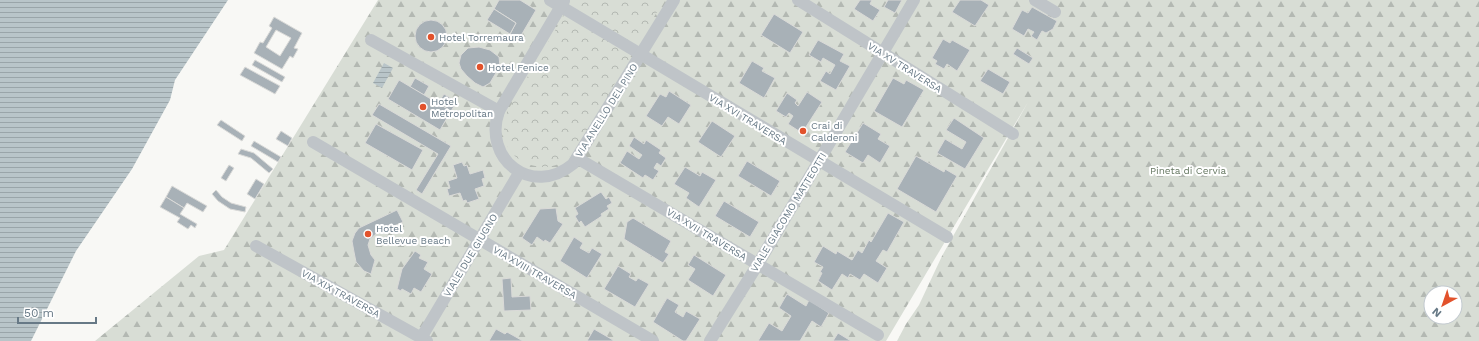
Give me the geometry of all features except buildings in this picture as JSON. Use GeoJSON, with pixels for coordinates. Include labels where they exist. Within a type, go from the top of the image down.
{"type":"FeatureCollection","features":[{"type":"Feature","properties":{"kind":"street","name":"VIA XVI TRAVERSA"},"geometry":{"type":"LineString","coordinates":[[550,0],[563,3],[641,54],[947,237]]}},
{"type":"Feature","properties":{"kind":"street","name":"VIA ANELLO DEL PINO"},"geometry":{"type":"LineString","coordinates":[[519,173],[532,177],[549,176],[558,174],[569,167],[577,158],[674,0]]}},
{"type":"Feature","properties":{"kind":"street","name":"VIA XV TRAVERSA"},"geometry":{"type":"LineString","coordinates":[[798,0],[1013,134]]}},
{"type":"Feature","properties":{"kind":"street","name":"VIALE GIACOMO MATTEOTTI"},"geometry":{"type":"LineString","coordinates":[[710,341],[758,264],[914,0]]}},
{"type":"Feature","properties":{"kind":"street"},"geometry":{"type":"LineString","coordinates":[[1035,0],[1055,12]]}},
{"type":"Feature","properties":{"kind":"street"},"geometry":{"type":"LineString","coordinates":[[519,173],[507,162],[498,146],[496,126],[499,111],[563,3]]}},
{"type":"Feature","properties":{"kind":"street"},"geometry":{"type":"LineString","coordinates":[[370,40],[499,111]]}},
{"type":"Feature","properties":{"kind":"street","name":"VIA XVIII TRAVERSA"},"geometry":{"type":"LineString","coordinates":[[313,142],[653,341]]}},
{"type":"Feature","properties":{"kind":"street","name":"VIA XVII TRAVERSA"},"geometry":{"type":"LineString","coordinates":[[577,158],[878,335]]}},
{"type":"Feature","properties":{"kind":"street","name":"VIALE DUE GIUGNO"},"geometry":{"type":"LineString","coordinates":[[424,339],[479,239],[519,173]]}},
{"type":"Feature","properties":{"kind":"street","name":"VIA XIX TRAVERSA"},"geometry":{"type":"LineString","coordinates":[[256,246],[424,339]]}},
{"type":"Feature","properties":{"kind":"green space","name":"Pineta di Cervia"},"geometry":{"type":"Polygon","coordinates":[[[378,0],[1479,0],[1479,341],[897,341],[919,305],[942,256],[1028,102],[886,341],[95,341],[199,256],[224,250],[378,0]]]}},
{"type":"Feature","properties":{"kind":"green space"},"geometry":{"type":"Polygon","coordinates":[[[573,0],[664,0],[577,148],[562,163],[543,167],[535,166],[521,161],[509,150],[504,136],[505,115],[573,0]]]}},
{"type":"Feature","properties":{"kind":"shaded area"},"geometry":{"type":"Polygon","coordinates":[[[0,0],[228,0],[175,80],[170,100],[132,169],[76,251],[31,341],[0,341],[0,0]]]}},
{"type":"Feature","properties":{"kind":"shaded area"},"geometry":{"type":"Polygon","coordinates":[[[384,63],[393,68],[382,88],[373,83],[384,63]]]}},
{"type":"Feature","properties":{"kind":"place","name":"Hotel Torremaura"},"geometry":{"type":"Point","coordinates":[431,37]}},
{"type":"Feature","properties":{"kind":"place","name":"Hotel Fenice"},"geometry":{"type":"Point","coordinates":[480,67]}},
{"type":"Feature","properties":{"kind":"place","name":"Hotel Metropolitan"},"geometry":{"type":"Point","coordinates":[423,107]}},
{"type":"Feature","properties":{"kind":"place","name":"Crai di Calderoni"},"geometry":{"type":"Point","coordinates":[803,131]}},
{"type":"Feature","properties":{"kind":"place","name":"Hotel Bellevue Beach"},"geometry":{"type":"Point","coordinates":[368,234]}}]}
